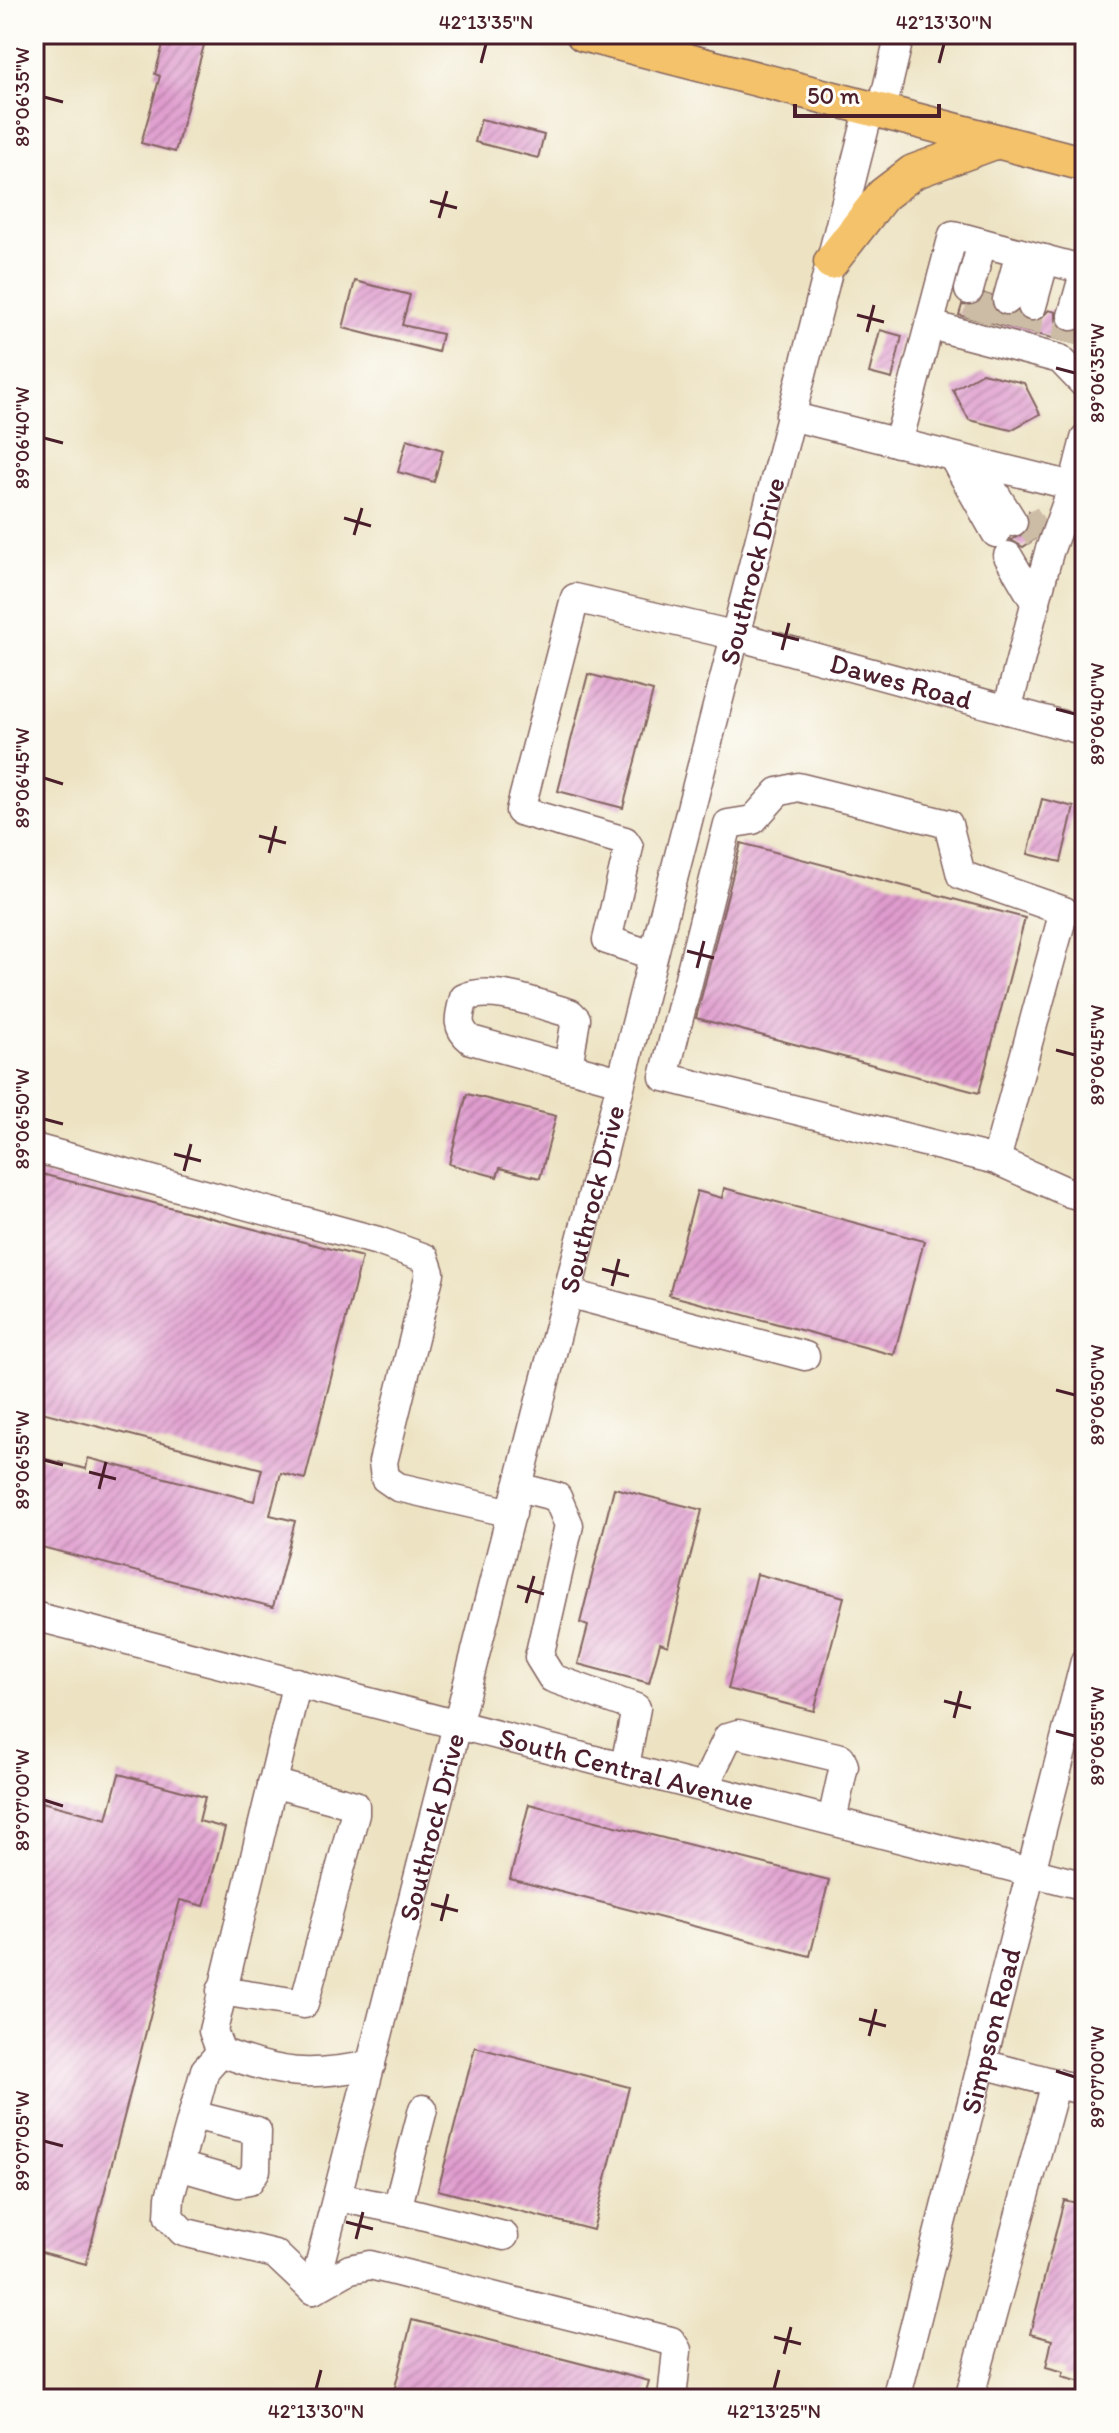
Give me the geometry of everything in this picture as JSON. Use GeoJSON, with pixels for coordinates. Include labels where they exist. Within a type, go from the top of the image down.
{"type":"FeatureCollection","features":[{"type":"Feature","properties":{"kind":"main road"},"geometry":{"type":"LineString","coordinates":[[583,34],[876,108],[1085,166]]}},
{"type":"Feature","properties":{"kind":"main road"},"geometry":{"type":"LineString","coordinates":[[831,262],[883,195],[913,172],[995,142]]}},
{"type":"Feature","properties":{"kind":"street","name":"Southrock Drive"},"geometry":{"type":"LineString","coordinates":[[313,2290],[733,635],[831,262],[900,34]]}},
{"type":"Feature","properties":{"kind":"street"},"geometry":{"type":"LineString","coordinates":[[898,443],[953,235],[1085,270],[1014,326],[930,325]]}},
{"type":"Feature","properties":{"kind":"street"},"geometry":{"type":"LineString","coordinates":[[1014,326],[1023,254]]}},
{"type":"Feature","properties":{"kind":"street"},"geometry":{"type":"LineString","coordinates":[[1014,326],[1023,254]]}},
{"type":"Feature","properties":{"kind":"street"},"geometry":{"type":"LineString","coordinates":[[1014,326],[1085,385]]}},
{"type":"Feature","properties":{"kind":"street"},"geometry":{"type":"LineString","coordinates":[[790,416],[1073,486]]}},
{"type":"Feature","properties":{"kind":"street"},"geometry":{"type":"LineString","coordinates":[[1025,541],[1073,486],[1085,439]]}},
{"type":"Feature","properties":{"kind":"street"},"geometry":{"type":"LineString","coordinates":[[974,462],[1025,541],[1036,604],[1007,710]]}},
{"type":"Feature","properties":{"kind":"street"},"geometry":{"type":"LineString","coordinates":[[974,462],[1025,541],[1036,604]]}},
{"type":"Feature","properties":{"kind":"street","name":"Dawes Road"},"geometry":{"type":"LineString","coordinates":[[652,955],[607,940],[629,847],[625,841],[520,811],[575,598],[733,635],[1085,731]]}},
{"type":"Feature","properties":{"kind":"street"},"geometry":{"type":"LineString","coordinates":[[996,1160],[1064,911],[961,875],[948,824],[798,787],[778,792],[753,820],[728,824],[664,1077],[996,1160],[1085,1197]]}},
{"type":"Feature","properties":{"kind":"street"},"geometry":{"type":"LineString","coordinates":[[568,1067],[620,1081]]}},
{"type":"Feature","properties":{"kind":"street"},"geometry":{"type":"LineString","coordinates":[[34,1148],[378,1241],[425,1258],[430,1273],[383,1462],[385,1478],[398,1487],[515,1500],[557,1497],[569,1525],[539,1657],[552,1678],[636,1708],[625,1766]]}},
{"type":"Feature","properties":{"kind":"street"},"geometry":{"type":"LineString","coordinates":[[567,1293],[805,1356]]}},
{"type":"Feature","properties":{"kind":"street","name":"South Central Avenue"},"geometry":{"type":"LineString","coordinates":[[34,1616],[1085,1886]]}},
{"type":"Feature","properties":{"kind":"street","name":"Simpson Road"},"geometry":{"type":"LineString","coordinates":[[896,2399],[1085,1661]]}},
{"type":"Feature","properties":{"kind":"street"},"geometry":{"type":"LineString","coordinates":[[297,1682],[213,2031],[221,2052],[255,2065],[298,2074],[371,2065]]}},
{"type":"Feature","properties":{"kind":"street"},"geometry":{"type":"LineString","coordinates":[[704,1787],[728,1737],[738,1734],[841,1758],[844,1766],[832,1820]]}},
{"type":"Feature","properties":{"kind":"street"},"geometry":{"type":"LineString","coordinates":[[221,1991],[304,2004],[355,1814],[355,1805],[272,1783]]}},
{"type":"Feature","properties":{"kind":"street"},"geometry":{"type":"LineString","coordinates":[[221,2052],[205,2070],[179,2166],[169,2217],[183,2232],[275,2254],[313,2290],[350,2269],[370,2265],[671,2341],[677,2350],[672,2399]]}},
{"type":"Feature","properties":{"kind":"street"},"geometry":{"type":"LineString","coordinates":[[983,2064],[1085,2091]]}},
{"type":"Feature","properties":{"kind":"street"},"geometry":{"type":"LineString","coordinates":[[969,2399],[1056,2083]]}},
{"type":"Feature","properties":{"kind":"street"},"geometry":{"type":"LineString","coordinates":[[397,2209],[423,2109]]}},
{"type":"Feature","properties":{"kind":"street"},"geometry":{"type":"LineString","coordinates":[[179,2166],[238,2183],[249,2181],[256,2170],[257,2131],[193,2115]]}},
{"type":"Feature","properties":{"kind":"street"},"geometry":{"type":"LineString","coordinates":[[337,2197],[504,2236]]}},
{"type":"Feature","properties":{"kind":"building"},"geometry":{"type":"Polygon","coordinates":[[[166,34],[207,34],[175,152],[141,143],[160,76],[155,74],[166,34]]]}},
{"type":"Feature","properties":{"kind":"building"},"geometry":{"type":"Polygon","coordinates":[[[481,119],[544,135],[538,158],[475,142],[481,119]]]}},
{"type":"Feature","properties":{"kind":"building"},"geometry":{"type":"Polygon","coordinates":[[[355,281],[410,295],[402,325],[442,334],[438,352],[343,328],[355,281]]]}},
{"type":"Feature","properties":{"kind":"building"},"geometry":{"type":"Polygon","coordinates":[[[985,294],[991,296],[991,305],[1002,316],[1017,313],[1027,322],[1036,323],[1049,310],[1056,312],[1056,321],[1067,332],[1077,332],[1085,326],[1085,346],[959,315],[962,305],[974,306],[985,294]]]}},
{"type":"Feature","properties":{"kind":"building"},"geometry":{"type":"Polygon","coordinates":[[[880,330],[902,336],[892,379],[869,373],[880,330]]]}},
{"type":"Feature","properties":{"kind":"building"},"geometry":{"type":"Polygon","coordinates":[[[982,373],[1024,383],[1040,414],[1011,430],[969,420],[953,390],[982,373]]]}},
{"type":"Feature","properties":{"kind":"building"},"geometry":{"type":"Polygon","coordinates":[[[407,439],[443,450],[434,482],[398,472],[407,439]]]}},
{"type":"Feature","properties":{"kind":"building"},"geometry":{"type":"Polygon","coordinates":[[[1029,512],[1039,529],[1035,539],[1023,547],[1011,540],[1028,531],[1029,512]]]}},
{"type":"Feature","properties":{"kind":"building"},"geometry":{"type":"Polygon","coordinates":[[[588,674],[653,691],[623,808],[558,791],[588,674]]]}},
{"type":"Feature","properties":{"kind":"building"},"geometry":{"type":"Polygon","coordinates":[[[1042,799],[1074,807],[1061,862],[1028,854],[1042,799]]]}},
{"type":"Feature","properties":{"kind":"building"},"geometry":{"type":"Polygon","coordinates":[[[741,843],[1025,918],[979,1093],[696,1018],[741,843]]]}},
{"type":"Feature","properties":{"kind":"building"},"geometry":{"type":"Polygon","coordinates":[[[467,1094],[556,1116],[540,1178],[500,1168],[497,1177],[449,1164],[467,1094]]]}},
{"type":"Feature","properties":{"kind":"building"},"geometry":{"type":"Polygon","coordinates":[[[34,1172],[362,1257],[305,1479],[281,1473],[270,1515],[295,1521],[273,1607],[34,1545],[34,1456],[86,1469],[88,1458],[254,1501],[262,1469],[34,1410],[34,1172]]]}},
{"type":"Feature","properties":{"kind":"building"},"geometry":{"type":"Polygon","coordinates":[[[724,1188],[924,1241],[894,1355],[669,1295],[697,1191],[722,1198],[724,1188]]]}},
{"type":"Feature","properties":{"kind":"building"},"geometry":{"type":"Polygon","coordinates":[[[614,1488],[702,1510],[668,1646],[660,1643],[649,1683],[578,1664],[588,1626],[580,1623],[614,1488]]]}},
{"type":"Feature","properties":{"kind":"building"},"geometry":{"type":"Polygon","coordinates":[[[757,1574],[844,1597],[814,1711],[728,1689],[757,1574]]]}},
{"type":"Feature","properties":{"kind":"building"},"geometry":{"type":"Polygon","coordinates":[[[119,1774],[205,1797],[199,1821],[225,1828],[204,1906],[180,1900],[86,2264],[34,2250],[34,1800],[107,1819],[119,1774]]]}},
{"type":"Feature","properties":{"kind":"building"},"geometry":{"type":"Polygon","coordinates":[[[529,1804],[829,1880],[810,1956],[510,1879],[529,1804]]]}},
{"type":"Feature","properties":{"kind":"building"},"geometry":{"type":"Polygon","coordinates":[[[475,2047],[629,2087],[593,2230],[438,2190],[475,2047]]]}},
{"type":"Feature","properties":{"kind":"building"},"geometry":{"type":"Polygon","coordinates":[[[1064,2200],[1085,2205],[1085,2383],[1062,2377],[1064,2372],[1046,2367],[1052,2340],[1030,2334],[1064,2200]]]}},
{"type":"Feature","properties":{"kind":"building"},"geometry":{"type":"Polygon","coordinates":[[[412,2320],[649,2381],[644,2399],[392,2399],[412,2320]]]}},
{"type":"Feature","properties":{"kind":"tunnel"},"geometry":{"type":"LineString","coordinates":[[977,320],[985,294]]}},
{"type":"Feature","properties":{"kind":"tunnel"},"geometry":{"type":"LineString","coordinates":[[1000,325],[1007,300]]}},
{"type":"Feature","properties":{"kind":"tunnel"},"geometry":{"type":"LineString","coordinates":[[1026,332],[1032,306]]}},
{"type":"Feature","properties":{"kind":"tunnel"},"geometry":{"type":"LineString","coordinates":[[1065,342],[1072,316]]}},
{"type":"Feature","properties":{"kind":"tunnel"},"geometry":{"type":"LineString","coordinates":[[1025,515],[1039,537]]}}]}
